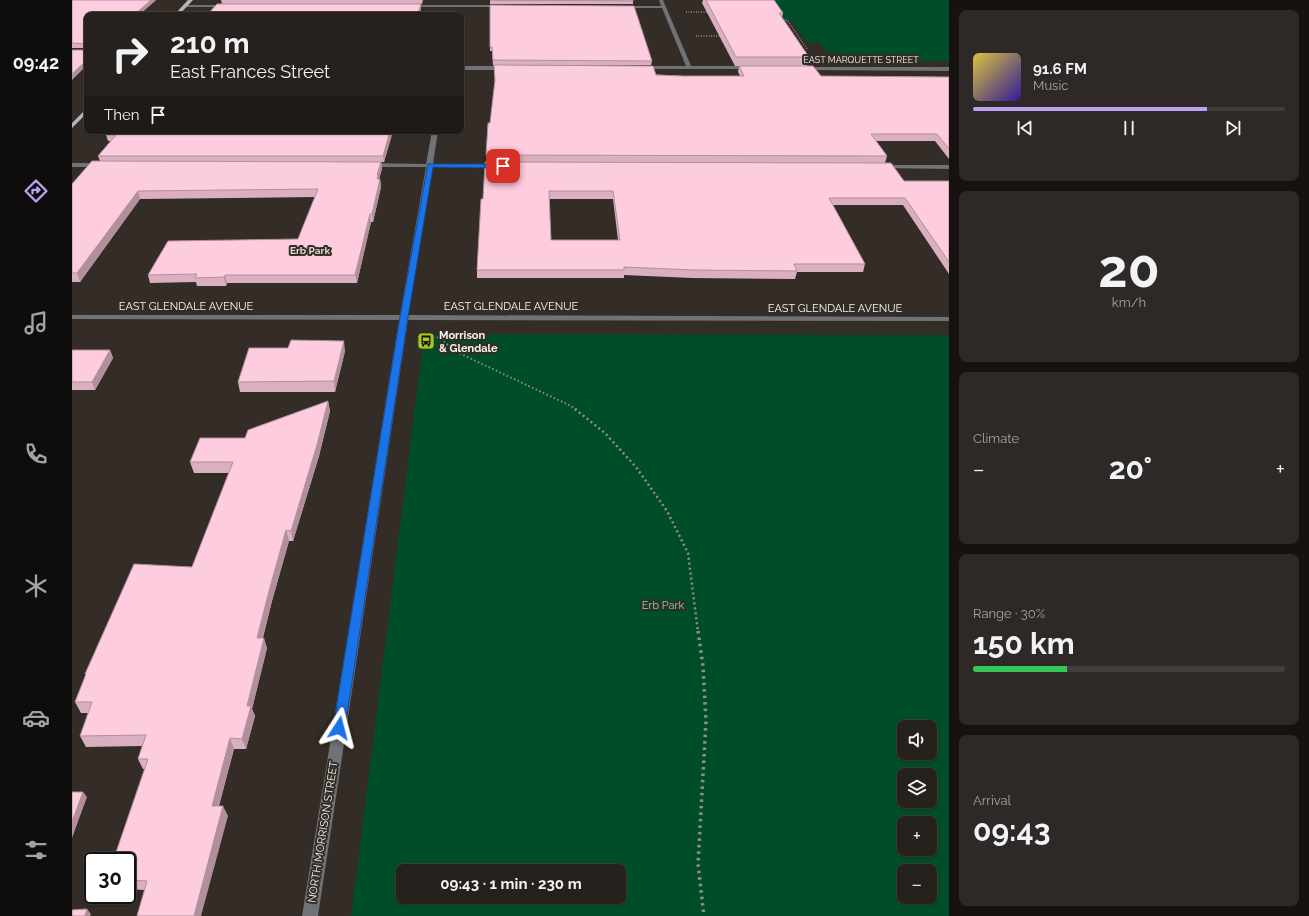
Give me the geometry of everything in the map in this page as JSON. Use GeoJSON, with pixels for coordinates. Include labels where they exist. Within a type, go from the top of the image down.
{"type":"FeatureCollection","features":[{"type":"Feature","properties":{"kind":"main road"},"geometry":{"type":"LineString","coordinates":[[179,12],[191,0]]}},
{"type":"Feature","properties":{"kind":"main road"},"geometry":{"type":"LineString","coordinates":[[72,126],[84,113]]}},
{"type":"Feature","properties":{"kind":"street"},"geometry":{"type":"LineString","coordinates":[[455,9],[456,0]]}},
{"type":"Feature","properties":{"kind":"street"},"geometry":{"type":"LineString","coordinates":[[661,0],[688,68]]}},
{"type":"Feature","properties":{"kind":"street"},"geometry":{"type":"LineString","coordinates":[[185,6],[234,6]]}},
{"type":"Feature","properties":{"kind":"street"},"geometry":{"type":"LineString","coordinates":[[405,6],[455,9],[511,6]]}},
{"type":"Feature","properties":{"kind":"street"},"geometry":{"type":"LineString","coordinates":[[614,7],[665,9]]}},
{"type":"Feature","properties":{"kind":"street"},"geometry":{"type":"LineString","coordinates":[[464,68],[514,68]]}},
{"type":"Feature","properties":{"kind":"street"},"geometry":{"type":"LineString","coordinates":[[633,68],[758,68]]}},
{"type":"Feature","properties":{"kind":"street","name":"EAST MARQUETTE STREET"},"geometry":{"type":"LineString","coordinates":[[794,68],[949,68]]}},
{"type":"Feature","properties":{"kind":"street","name":"NORTH MORRISON STREET"},"geometry":{"type":"LineString","coordinates":[[310,916],[404,317],[435,134]]}},
{"type":"Feature","properties":{"kind":"street"},"geometry":{"type":"LineString","coordinates":[[72,165],[111,165]]}},
{"type":"Feature","properties":{"kind":"street"},"geometry":{"type":"LineString","coordinates":[[358,165],[503,166]]}},
{"type":"Feature","properties":{"kind":"street"},"geometry":{"type":"LineString","coordinates":[[877,167],[949,167]]}},
{"type":"Feature","properties":{"kind":"street","name":"EAST GLENDALE AVENUE"},"geometry":{"type":"LineString","coordinates":[[72,317],[949,319]]}},
{"type":"Feature","properties":{"kind":"path"},"geometry":{"type":"LineString","coordinates":[[665,9],[713,12]]}},
{"type":"Feature","properties":{"kind":"path"},"geometry":{"type":"LineString","coordinates":[[780,20],[787,20],[810,53],[804,53]]}},
{"type":"Feature","properties":{"kind":"path"},"geometry":{"type":"LineString","coordinates":[[675,36],[728,36]]}},
{"type":"Feature","properties":{"kind":"path"},"geometry":{"type":"LineString","coordinates":[[436,337],[459,353],[571,406],[605,433],[636,467],[667,511],[688,553],[703,666],[706,721],[698,864],[704,916]]}},
{"type":"Feature","properties":{"kind":"green space"},"geometry":{"type":"Polygon","coordinates":[[[761,0],[949,0],[949,61],[880,61],[825,51],[820,42],[807,43],[792,21],[781,21],[761,0]]]}},
{"type":"Feature","properties":{"kind":"green space","name":"Erb Park"},"geometry":{"type":"Polygon","coordinates":[[[424,334],[949,335],[949,916],[351,916],[424,334]]]}},
{"type":"Feature","properties":{"kind":"building"},"geometry":{"type":"Polygon","coordinates":[[[72,0],[151,0],[137,12],[84,12],[84,44],[72,43],[72,0]]]}},
{"type":"Feature","properties":{"kind":"building"},"geometry":{"type":"Polygon","coordinates":[[[490,0],[633,0],[633,1],[490,0]]]}},
{"type":"Feature","properties":{"kind":"building"},"geometry":{"type":"Polygon","coordinates":[[[706,0],[774,0],[783,13],[779,13],[809,57],[736,57],[706,0]]]}},
{"type":"Feature","properties":{"kind":"building"},"geometry":{"type":"Polygon","coordinates":[[[217,4],[421,4],[419,12],[210,12],[217,4]]]}},
{"type":"Feature","properties":{"kind":"building"},"geometry":{"type":"Polygon","coordinates":[[[490,5],[634,6],[652,61],[493,60],[492,47],[490,47],[490,5]]]}},
{"type":"Feature","properties":{"kind":"building"},"geometry":{"type":"Polygon","coordinates":[[[72,50],[84,50],[84,63],[72,74],[72,50]]]}},
{"type":"Feature","properties":{"kind":"building"},"geometry":{"type":"Polygon","coordinates":[[[494,65],[653,66],[656,75],[683,76],[744,76],[739,66],[813,66],[821,76],[949,77],[949,149],[937,134],[871,134],[887,156],[486,155],[488,123],[490,123],[495,80],[494,65]]]}},
{"type":"Feature","properties":{"kind":"building"},"geometry":{"type":"Polygon","coordinates":[[[389,134],[383,156],[98,156],[116,135],[106,135],[389,134]]]}},
{"type":"Feature","properties":{"kind":"building"},"geometry":{"type":"Polygon","coordinates":[[[92,161],[381,162],[377,175],[377,179],[380,179],[372,214],[370,214],[355,275],[225,275],[224,277],[195,278],[197,274],[148,275],[168,241],[298,239],[318,189],[138,191],[77,273],[72,273],[72,184],[92,161]]]}},
{"type":"Feature","properties":{"kind":"building"},"geometry":{"type":"Polygon","coordinates":[[[485,162],[891,163],[904,181],[949,181],[949,262],[905,198],[829,198],[865,264],[794,264],[797,271],[693,270],[624,267],[624,270],[477,270],[481,199],[483,199],[485,162]],[[549,191],[551,240],[620,240],[613,191],[549,191]]]}},
{"type":"Feature","properties":{"kind":"building"},"geometry":{"type":"Polygon","coordinates":[[[291,340],[344,341],[334,381],[238,382],[249,348],[288,348],[291,340]]]}},
{"type":"Feature","properties":{"kind":"building"},"geometry":{"type":"Polygon","coordinates":[[[72,350],[110,350],[92,382],[72,382],[72,350]]]}},
{"type":"Feature","properties":{"kind":"building"},"geometry":{"type":"Polygon","coordinates":[[[328,401],[317,445],[291,531],[286,530],[257,638],[264,638],[247,706],[251,706],[242,739],[230,738],[212,806],[223,806],[194,916],[137,916],[147,881],[136,880],[136,852],[116,852],[148,759],[138,759],[146,735],[80,736],[92,702],[75,702],[85,674],[134,564],[192,567],[233,462],[190,462],[200,438],[245,438],[248,430],[328,401]]]}},
{"type":"Feature","properties":{"kind":"building"},"geometry":{"type":"Polygon","coordinates":[[[72,792],[83,792],[72,822],[72,792]]]}},
{"type":"Feature","properties":{"kind":"building"},"geometry":{"type":"Polygon","coordinates":[[[87,909],[85,916],[72,916],[72,910],[87,909]]]}},
{"type":"Feature","properties":{"kind":"place","name":"Morrison & Glendale"},"geometry":{"type":"Point","coordinates":[426,341]}},
{"type":"Feature","properties":{"kind":"district","name":"Erb Park"},"geometry":{"type":"Point","coordinates":[310,250]}},
{"type":"Feature","properties":{"kind":"route"},"geometry":{"type":"LineString","coordinates":[[339,728],[404,317],[430,166],[503,166]]}}]}
